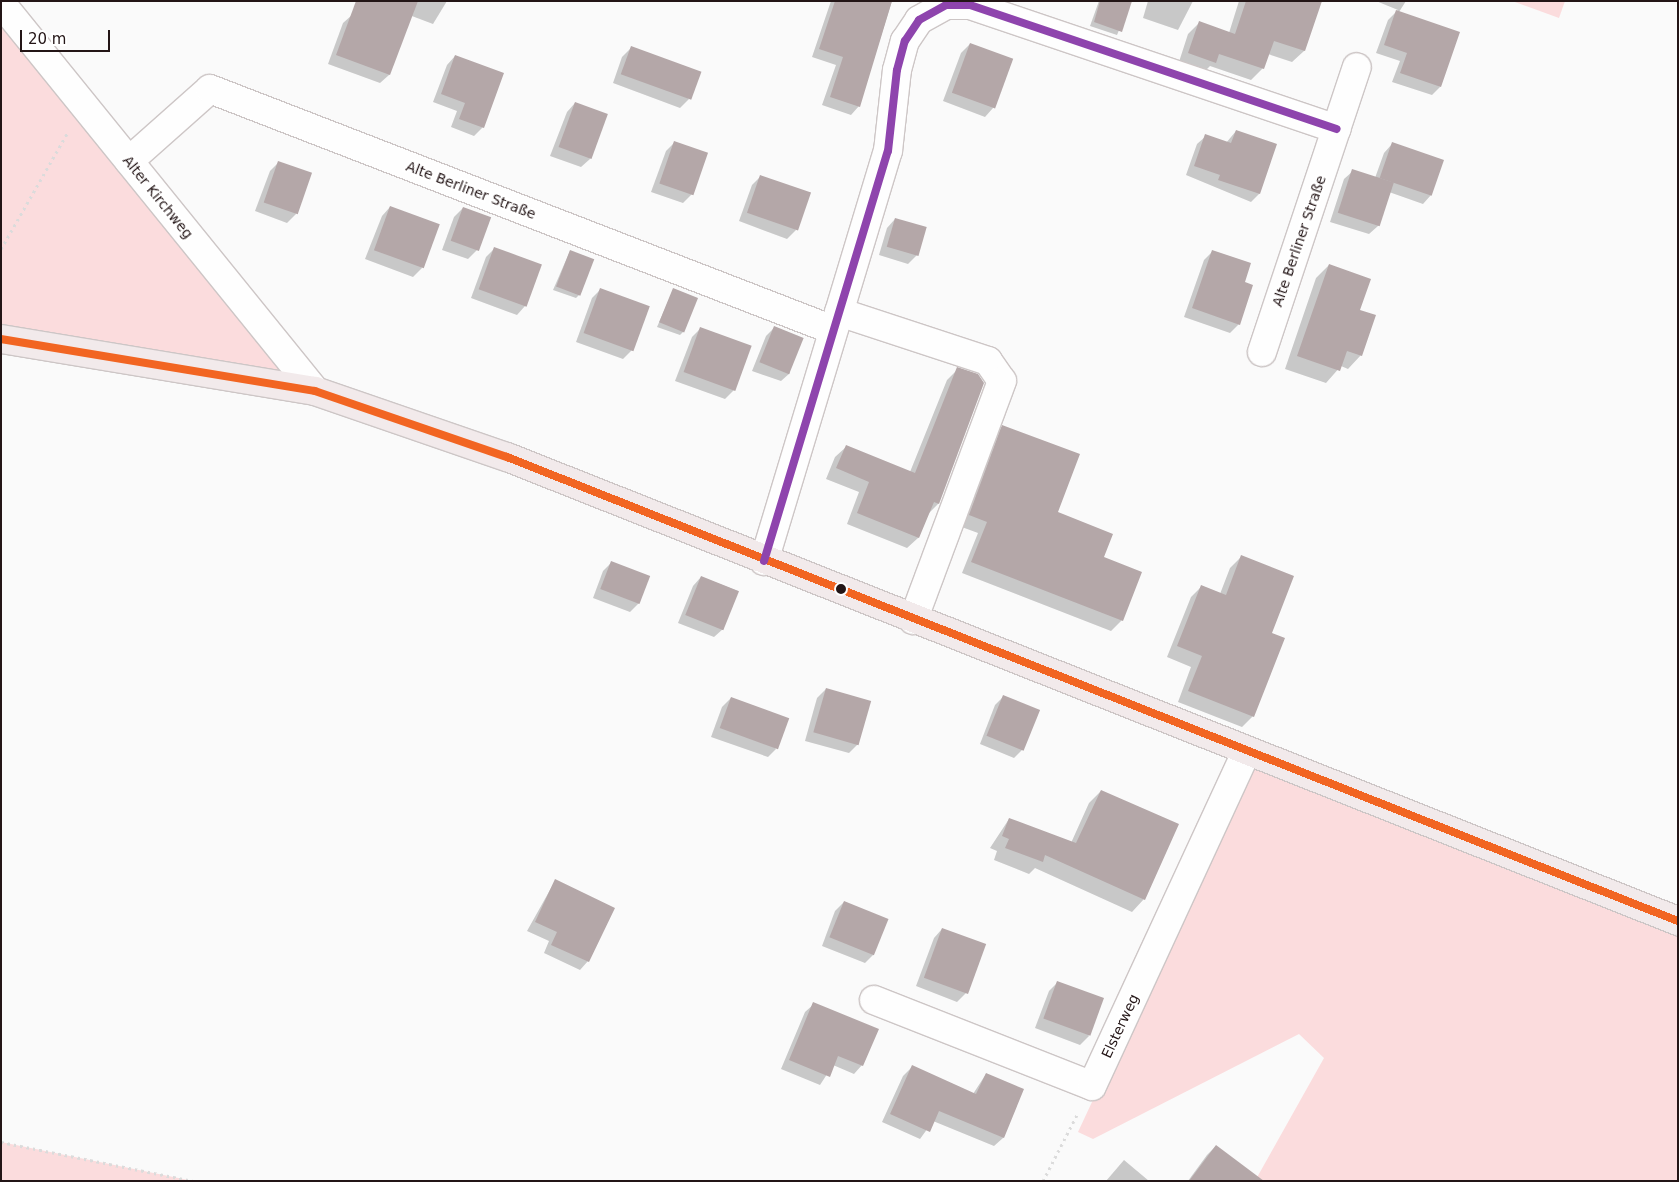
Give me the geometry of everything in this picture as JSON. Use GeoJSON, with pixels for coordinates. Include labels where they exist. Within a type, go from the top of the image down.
{"type":"FeatureCollection","features":[{"type":"Feature","properties":{"kind":"main road"},"geometry":{"type":"LineString","coordinates":[[1,339],[315,391],[506,458],[1678,922]]}},
{"type":"Feature","properties":{"kind":"street","name":"Alter Kirchweg"},"geometry":{"type":"LineString","coordinates":[[1,2],[315,391]]}},
{"type":"Feature","properties":{"kind":"street"},"geometry":{"type":"LineString","coordinates":[[764,561],[888,151],[897,70],[905,41],[920,20],[946,5],[970,5],[1337,129]]}},
{"type":"Feature","properties":{"kind":"street","name":"Alte Berliner Straße"},"geometry":{"type":"LineString","coordinates":[[1262,352],[1357,67]]}},
{"type":"Feature","properties":{"kind":"street","name":"Alte Berliner Straße"},"geometry":{"type":"LineString","coordinates":[[129,161],[210,89],[836,321]]}},
{"type":"Feature","properties":{"kind":"street"},"geometry":{"type":"LineString","coordinates":[[836,321],[988,361],[1002,381],[913,620]]}},
{"type":"Feature","properties":{"kind":"street","name":"Elsterweg"},"geometry":{"type":"LineString","coordinates":[[1092,1086],[1246,752]]}},
{"type":"Feature","properties":{"kind":"street"},"geometry":{"type":"LineString","coordinates":[[874,1000],[1092,1086]]}},
{"type":"Feature","properties":{"kind":"path"},"geometry":{"type":"LineString","coordinates":[[1,249],[84,104]]}},
{"type":"Feature","properties":{"kind":"path"},"geometry":{"type":"LineString","coordinates":[[1043,1181],[1092,1086]]}},
{"type":"Feature","properties":{"kind":"path"},"geometry":{"type":"LineString","coordinates":[[1,1142],[193,1181]]}},
{"type":"Feature","properties":{"kind":"shaded area"},"geometry":{"type":"Polygon","coordinates":[[[1512,1],[1565,1],[1559,18],[1512,1]]]}},
{"type":"Feature","properties":{"kind":"shaded area"},"geometry":{"type":"Polygon","coordinates":[[[1,3],[314,391],[1,339],[1,3]]]}},
{"type":"Feature","properties":{"kind":"shaded area"},"geometry":{"type":"Polygon","coordinates":[[[1254,755],[1678,922],[1678,1181],[1255,1181],[1324,1058],[1299,1034],[1093,1139],[1078,1132],[1254,755]]]}},
{"type":"Feature","properties":{"kind":"shaded area"},"geometry":{"type":"Polygon","coordinates":[[[1,1142],[193,1181],[1,1181],[1,1142]]]}},
{"type":"Feature","properties":{"kind":"building"},"geometry":{"type":"Polygon","coordinates":[[[356,1],[418,1],[390,75],[336,55],[356,1]]]}},
{"type":"Feature","properties":{"kind":"building"},"geometry":{"type":"Polygon","coordinates":[[[835,1],[892,1],[860,107],[830,97],[843,57],[819,49],[835,1]]]}},
{"type":"Feature","properties":{"kind":"building"},"geometry":{"type":"Polygon","coordinates":[[[1100,1],[1132,1],[1122,32],[1094,22],[1100,1]]]}},
{"type":"Feature","properties":{"kind":"building"},"geometry":{"type":"Polygon","coordinates":[[[1246,1],[1322,1],[1305,51],[1274,41],[1264,69],[1219,54],[1216,63],[1188,53],[1199,21],[1235,34],[1246,1]]]}},
{"type":"Feature","properties":{"kind":"building"},"geometry":{"type":"Polygon","coordinates":[[[1396,10],[1460,32],[1441,87],[1400,73],[1407,53],[1384,45],[1396,10]]]}},
{"type":"Feature","properties":{"kind":"building"},"geometry":{"type":"Polygon","coordinates":[[[970,43],[1013,59],[995,109],[952,93],[970,43]]]}},
{"type":"Feature","properties":{"kind":"building"},"geometry":{"type":"Polygon","coordinates":[[[631,46],[701,72],[691,100],[621,74],[631,46]]]}},
{"type":"Feature","properties":{"kind":"building"},"geometry":{"type":"Polygon","coordinates":[[[455,55],[504,73],[484,128],[459,119],[465,103],[441,94],[455,55]]]}},
{"type":"Feature","properties":{"kind":"building"},"geometry":{"type":"Polygon","coordinates":[[[575,102],[608,114],[591,159],[559,147],[575,102]]]}},
{"type":"Feature","properties":{"kind":"building"},"geometry":{"type":"Polygon","coordinates":[[[1236,130],[1277,144],[1260,194],[1218,180],[1220,175],[1194,166],[1205,134],[1231,143],[1236,130]]]}},
{"type":"Feature","properties":{"kind":"building"},"geometry":{"type":"Polygon","coordinates":[[[674,141],[708,153],[693,195],[659,184],[674,141]]]}},
{"type":"Feature","properties":{"kind":"building"},"geometry":{"type":"Polygon","coordinates":[[[1392,142],[1444,160],[1432,196],[1380,178],[1392,142]]]}},
{"type":"Feature","properties":{"kind":"building"},"geometry":{"type":"Polygon","coordinates":[[[278,161],[312,173],[298,214],[264,203],[278,161]]]}},
{"type":"Feature","properties":{"kind":"building"},"geometry":{"type":"Polygon","coordinates":[[[1352,169],[1394,183],[1380,226],[1338,213],[1352,169]]]}},
{"type":"Feature","properties":{"kind":"building"},"geometry":{"type":"Polygon","coordinates":[[[760,175],[811,193],[798,230],[747,213],[760,175]]]}},
{"type":"Feature","properties":{"kind":"building"},"geometry":{"type":"Polygon","coordinates":[[[390,206],[440,224],[424,268],[374,250],[390,206]]]}},
{"type":"Feature","properties":{"kind":"building"},"geometry":{"type":"Polygon","coordinates":[[[463,207],[491,217],[479,251],[451,241],[463,207]]]}},
{"type":"Feature","properties":{"kind":"building"},"geometry":{"type":"Polygon","coordinates":[[[895,218],[927,227],[918,256],[887,247],[895,218]]]}},
{"type":"Feature","properties":{"kind":"building"},"geometry":{"type":"Polygon","coordinates":[[[494,247],[542,264],[527,307],[479,289],[494,247]]]}},
{"type":"Feature","properties":{"kind":"building"},"geometry":{"type":"Polygon","coordinates":[[[570,250],[594,259],[580,296],[556,286],[570,250]]]}},
{"type":"Feature","properties":{"kind":"building"},"geometry":{"type":"Polygon","coordinates":[[[1212,250],[1251,263],[1245,282],[1253,285],[1240,325],[1192,308],[1212,250]]]}},
{"type":"Feature","properties":{"kind":"building"},"geometry":{"type":"Polygon","coordinates":[[[1329,264],[1371,279],[1360,310],[1376,315],[1362,356],[1347,351],[1340,371],[1297,356],[1329,264]]]}},
{"type":"Feature","properties":{"kind":"building"},"geometry":{"type":"Polygon","coordinates":[[[600,288],[650,306],[633,351],[584,333],[600,288]]]}},
{"type":"Feature","properties":{"kind":"building"},"geometry":{"type":"Polygon","coordinates":[[[673,288],[698,298],[684,332],[659,322],[673,288]]]}},
{"type":"Feature","properties":{"kind":"building"},"geometry":{"type":"Polygon","coordinates":[[[774,326],[804,338],[789,374],[759,362],[774,326]]]}},
{"type":"Feature","properties":{"kind":"building"},"geometry":{"type":"Polygon","coordinates":[[[700,327],[752,346],[735,391],[684,372],[700,327]]]}},
{"type":"Feature","properties":{"kind":"building"},"geometry":{"type":"Polygon","coordinates":[[[957,367],[978,374],[984,383],[939,504],[934,502],[919,538],[857,513],[869,482],[836,468],[846,445],[915,473],[957,367]]]}},
{"type":"Feature","properties":{"kind":"building"},"geometry":{"type":"Polygon","coordinates":[[[1002,425],[1080,454],[1058,512],[1113,534],[1104,557],[1142,572],[1123,621],[971,562],[987,522],[969,515],[1002,425]]]}},
{"type":"Feature","properties":{"kind":"building"},"geometry":{"type":"Polygon","coordinates":[[[1241,555],[1294,576],[1272,633],[1285,638],[1254,717],[1188,691],[1202,656],[1177,646],[1201,585],[1226,595],[1241,555]]]}},
{"type":"Feature","properties":{"kind":"building"},"geometry":{"type":"Polygon","coordinates":[[[611,561],[650,576],[639,604],[600,589],[611,561]]]}},
{"type":"Feature","properties":{"kind":"building"},"geometry":{"type":"Polygon","coordinates":[[[701,576],[739,591],[723,630],[685,615],[701,576]]]}},
{"type":"Feature","properties":{"kind":"building"},"geometry":{"type":"Polygon","coordinates":[[[826,688],[871,701],[858,745],[813,732],[826,688]]]}},
{"type":"Feature","properties":{"kind":"building"},"geometry":{"type":"Polygon","coordinates":[[[1003,695],[1040,710],[1024,751],[987,736],[1003,695]]]}},
{"type":"Feature","properties":{"kind":"building"},"geometry":{"type":"Polygon","coordinates":[[[731,697],[789,718],[778,749],[720,728],[731,697]]]}},
{"type":"Feature","properties":{"kind":"building"},"geometry":{"type":"Polygon","coordinates":[[[1101,790],[1179,824],[1145,900],[1045,855],[1043,862],[1005,848],[1009,839],[1002,836],[1009,818],[1076,843],[1101,790]]]}},
{"type":"Feature","properties":{"kind":"building"},"geometry":{"type":"Polygon","coordinates":[[[555,879],[615,908],[589,962],[551,945],[557,932],[535,922],[555,879]]]}},
{"type":"Feature","properties":{"kind":"building"},"geometry":{"type":"Polygon","coordinates":[[[844,901],[889,919],[874,955],[829,937],[844,901]]]}},
{"type":"Feature","properties":{"kind":"building"},"geometry":{"type":"Polygon","coordinates":[[[942,928],[986,944],[968,994],[924,978],[942,928]]]}},
{"type":"Feature","properties":{"kind":"building"},"geometry":{"type":"Polygon","coordinates":[[[1057,981],[1104,998],[1090,1036],[1043,1019],[1057,981]]]}},
{"type":"Feature","properties":{"kind":"building"},"geometry":{"type":"Polygon","coordinates":[[[813,1002],[879,1029],[863,1066],[838,1056],[830,1077],[789,1060],[813,1002]]]}},
{"type":"Feature","properties":{"kind":"building"},"geometry":{"type":"Polygon","coordinates":[[[912,1065],[976,1094],[986,1073],[1024,1089],[1004,1138],[939,1111],[930,1132],[890,1114],[912,1065]]]}},
{"type":"Feature","properties":{"kind":"building"},"geometry":{"type":"Polygon","coordinates":[[[1216,1145],[1264,1181],[1189,1181],[1216,1145]]]}},
{"type":"Feature","properties":{"kind":"transit line"},"geometry":{"type":"LineString","coordinates":[[764,561],[888,151],[897,70],[905,41],[919,20],[946,5],[970,5],[1337,129]]}},
{"type":"Feature","properties":{"kind":"transit line"},"geometry":{"type":"LineString","coordinates":[[1,339],[315,391],[507,457],[1678,921]]}}]}
